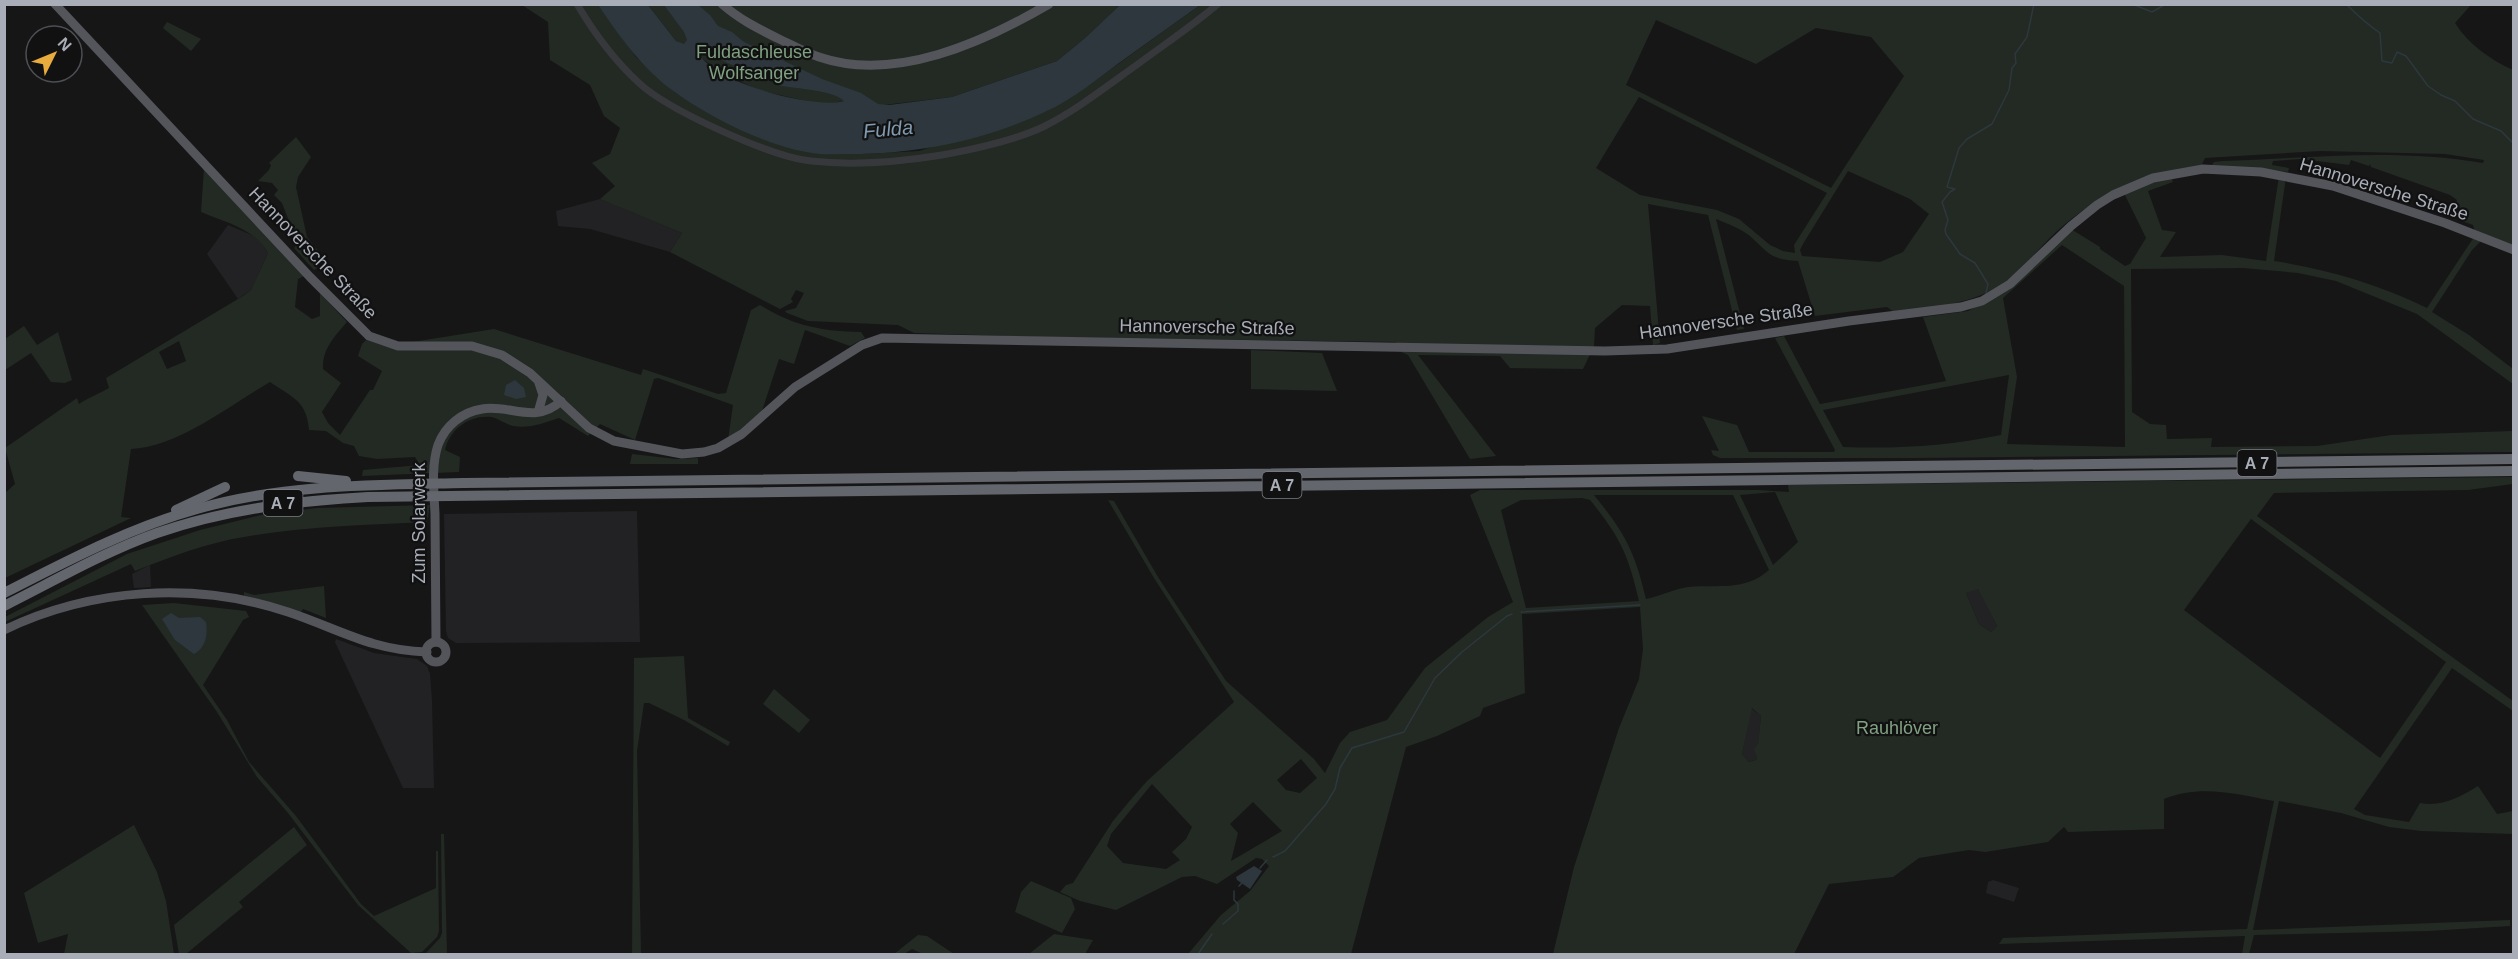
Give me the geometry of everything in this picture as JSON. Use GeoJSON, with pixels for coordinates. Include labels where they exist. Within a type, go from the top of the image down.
{"type":"FeatureCollection","features":[{"type":"Feature","properties":{"kind":"highway","name":"A 7"},"geometry":{"type":"LineString","coordinates":[[4,593],[89,550],[152,523],[197,508],[259,495],[367,485],[2514,459]]}},
{"type":"Feature","properties":{"kind":"highway","name":"A 7"},"geometry":{"type":"LineString","coordinates":[[4,606],[95,560],[177,527],[241,510],[350,498],[2514,471]]}},
{"type":"Feature","properties":{"kind":"highway"},"geometry":{"type":"LineString","coordinates":[[298,476],[367,485]]}},
{"type":"Feature","properties":{"kind":"highway"},"geometry":{"type":"LineString","coordinates":[[152,523],[225,487]]}},
{"type":"Feature","properties":{"kind":"main road","name":"Hannoversche Straße"},"geometry":{"type":"LineString","coordinates":[[55,4],[310,277],[369,336],[398,346],[472,346],[486,349],[516,363],[536,378],[589,428],[607,438],[635,447],[689,454],[711,450],[731,441],[795,387],[862,345],[882,338],[1594,351],[1666,349],[1849,321],[1960,307],[1982,301],[2010,284],[2071,226],[2113,195],[2153,178],[2192,170],[2261,172],[2323,183],[2380,201],[2514,250]]}},
{"type":"Feature","properties":{"kind":"main road"},"geometry":{"type":"LineString","coordinates":[[722,4],[747,23],[820,57],[877,65],[928,58],[976,43],[1049,4]]}},
{"type":"Feature","properties":{"kind":"main road"},"geometry":{"type":"LineString","coordinates":[[536,378],[543,391],[537,411]]}},
{"type":"Feature","properties":{"kind":"main road","name":"Zum Solarwerk"},"geometry":{"type":"LineString","coordinates":[[436,642],[434,468],[441,439],[450,426],[463,415],[487,408],[520,414],[549,409],[558,399]]}},
{"type":"Feature","properties":{"kind":"main road"},"geometry":{"type":"LineString","coordinates":[[4,630],[56,609],[93,600],[135,595],[197,594],[240,599],[279,609],[363,642],[427,652],[433,661],[443,660],[446,648],[436,642],[429,645],[427,652]]}},
{"type":"Feature","properties":{"kind":"street"},"geometry":{"type":"LineString","coordinates":[[577,4],[594,33],[617,60],[640,84],[658,97],[766,150],[809,161],[847,164],[911,160],[967,150],[1041,128],[1077,108],[1218,4]]}},
{"type":"Feature","properties":{"kind":"shaded area"},"geometry":{"type":"Polygon","coordinates":[[[600,199],[682,233],[670,252],[590,229],[558,226],[556,211],[600,199]]]}},
{"type":"Feature","properties":{"kind":"shaded area"},"geometry":{"type":"Polygon","coordinates":[[[228,225],[254,236],[263,244],[268,253],[251,290],[238,299],[207,254],[228,225]]]}},
{"type":"Feature","properties":{"kind":"shaded area"},"geometry":{"type":"Polygon","coordinates":[[[637,511],[640,642],[456,643],[448,638],[444,514],[637,511]]]}},
{"type":"Feature","properties":{"kind":"shaded area"},"geometry":{"type":"Polygon","coordinates":[[[150,565],[151,587],[134,588],[132,574],[150,565]]]}},
{"type":"Feature","properties":{"kind":"shaded area"},"geometry":{"type":"Polygon","coordinates":[[[1978,588],[1997,626],[1991,632],[1979,624],[1966,593],[1978,588]]]}},
{"type":"Feature","properties":{"kind":"shaded area"},"geometry":{"type":"Polygon","coordinates":[[[336,639],[374,653],[417,659],[427,666],[430,674],[432,700],[434,788],[403,788],[335,642],[336,639]]]}},
{"type":"Feature","properties":{"kind":"shaded area"},"geometry":{"type":"Polygon","coordinates":[[[1751,708],[1761,716],[1757,757],[1756,760],[1749,762],[1742,754],[1751,708]]]}},
{"type":"Feature","properties":{"kind":"shaded area"},"geometry":{"type":"Polygon","coordinates":[[[1993,880],[2019,888],[2014,902],[1986,893],[1988,882],[1993,880]]]}},
{"type":"Feature","properties":{"kind":"green space"},"geometry":{"type":"Polygon","coordinates":[[[522,5],[598,5],[636,57],[658,78],[676,93],[724,121],[776,143],[813,153],[864,154],[919,151],[1047,111],[1082,90],[1200,5],[2471,5],[2455,23],[2460,31],[2481,51],[2513,70],[2513,246],[2475,232],[2473,225],[2459,220],[2453,214],[2457,200],[2450,195],[2371,167],[2370,164],[2369,166],[2351,160],[2349,165],[2301,159],[2273,161],[2272,165],[2289,168],[2288,172],[2211,166],[2214,162],[2223,161],[2353,155],[2451,158],[2483,163],[2484,160],[2445,154],[2320,151],[2205,158],[2201,166],[2146,179],[2095,203],[2056,232],[2009,279],[1989,292],[1950,304],[1895,313],[1887,307],[1815,316],[1798,261],[1775,257],[1746,233],[1716,219],[1744,329],[1737,330],[1708,215],[1648,204],[1660,343],[1653,345],[1650,306],[1622,305],[1595,328],[1594,346],[1583,369],[1510,368],[1500,356],[1418,355],[1496,456],[1470,459],[1408,355],[1401,352],[1396,342],[914,333],[898,325],[808,321],[787,313],[785,311],[796,308],[804,293],[796,290],[791,299],[793,302],[780,309],[670,252],[682,233],[600,199],[615,186],[592,163],[610,154],[620,128],[604,116],[590,85],[550,60],[548,22],[522,5]],[[1656,20],[1626,85],[1831,188],[1904,76],[1871,37],[1816,28],[1756,64],[1656,20]],[[1639,97],[1596,168],[1640,195],[1717,210],[1739,219],[1770,245],[1795,253],[1794,245],[1827,193],[1639,97]],[[1848,171],[1800,250],[1802,256],[1880,262],[1903,252],[1929,214],[1910,199],[1848,171]]]}},
{"type":"Feature","properties":{"kind":"green space","name":"Fuldaschleuse Wolfsanger"},"geometry":{"type":"Polygon","coordinates":[[[648,5],[1120,5],[1057,61],[952,97],[875,106],[844,101],[825,104],[758,90],[719,71],[676,41],[648,5]]]}},
{"type":"Feature","properties":{"kind":"green space"},"geometry":{"type":"Polygon","coordinates":[[[167,22],[201,39],[191,51],[163,28],[167,22]]]}},
{"type":"Feature","properties":{"kind":"green space"},"geometry":{"type":"Polygon","coordinates":[[[296,137],[311,157],[298,177],[296,187],[307,237],[327,262],[314,270],[294,248],[298,244],[282,203],[274,195],[278,190],[272,183],[258,181],[269,170],[271,165],[269,163],[296,137]]]}},
{"type":"Feature","properties":{"kind":"green space"},"geometry":{"type":"Polygon","coordinates":[[[204,168],[304,276],[298,279],[295,307],[312,319],[320,316],[320,293],[347,322],[330,343],[323,362],[323,369],[341,383],[322,412],[328,423],[340,435],[370,390],[373,390],[382,371],[358,356],[366,340],[398,350],[406,343],[494,329],[641,375],[643,369],[718,394],[726,393],[751,310],[760,305],[796,323],[820,329],[861,332],[865,338],[850,346],[805,330],[794,364],[779,359],[762,411],[728,440],[733,405],[658,378],[654,379],[635,440],[600,424],[588,436],[559,418],[525,427],[513,426],[491,417],[475,418],[456,430],[445,450],[460,457],[459,472],[362,476],[363,470],[420,465],[415,457],[377,459],[359,456],[354,446],[343,443],[326,431],[309,430],[308,420],[302,406],[270,382],[185,433],[149,447],[131,449],[121,517],[131,518],[5,578],[5,493],[15,484],[5,448],[77,398],[79,404],[109,388],[106,378],[251,290],[268,253],[263,245],[248,232],[201,212],[204,168]],[[179,341],[159,352],[167,369],[186,361],[179,341]]]}},
{"type":"Feature","properties":{"kind":"green space"},"geometry":{"type":"Polygon","coordinates":[[[2171,176],[2173,182],[2148,191],[2162,230],[2176,232],[2160,257],[2222,255],[2266,261],[2279,176],[2286,177],[2274,261],[2352,278],[2427,308],[2474,237],[2482,240],[2472,250],[2432,312],[2469,335],[2513,369],[2513,384],[2417,314],[2336,281],[2298,273],[2244,268],[2131,269],[2132,412],[2150,424],[2166,425],[2167,439],[2212,438],[2211,447],[2317,446],[2391,435],[2513,431],[2513,452],[1915,458],[1720,458],[1713,455],[1711,450],[1719,451],[1702,416],[1737,425],[1749,452],[1834,452],[1835,450],[1775,338],[1784,336],[1820,404],[1946,381],[1923,317],[1968,311],[2003,293],[2071,229],[2125,266],[2130,264],[2146,238],[2124,193],[2171,176]],[[2062,245],[2003,298],[2017,377],[2007,444],[2125,447],[2124,286],[2062,245]],[[2009,375],[1823,410],[1843,447],[1922,446],[2001,435],[2009,375]]]}},
{"type":"Feature","properties":{"kind":"green space"},"geometry":{"type":"Polygon","coordinates":[[[24,326],[37,345],[58,332],[72,380],[65,383],[51,382],[31,353],[5,370],[5,339],[24,326]]]}},
{"type":"Feature","properties":{"kind":"green space"},"geometry":{"type":"Polygon","coordinates":[[[1251,350],[1322,353],[1337,391],[1251,389],[1251,350]]]}},
{"type":"Feature","properties":{"kind":"green space"},"geometry":{"type":"Polygon","coordinates":[[[632,454],[676,459],[698,458],[698,464],[630,464],[632,454]]]}},
{"type":"Feature","properties":{"kind":"green space","name":"Rauhlöver"},"geometry":{"type":"Polygon","coordinates":[[[2513,477],[2513,484],[2468,490],[2274,493],[2257,516],[2513,701],[2513,711],[2452,668],[2354,809],[2365,815],[2409,822],[2420,803],[2443,802],[2478,786],[2497,814],[2513,811],[2514,834],[2421,831],[2389,827],[2341,813],[2279,801],[2253,930],[2510,920],[2510,926],[2428,931],[2254,935],[2249,954],[2242,954],[2245,936],[1999,944],[2003,938],[2247,929],[2274,801],[2232,793],[2205,791],[2178,794],[2164,799],[2164,829],[2068,832],[2064,827],[2048,842],[1985,852],[1969,850],[1919,858],[1893,877],[1829,884],[1794,954],[1553,954],[1574,867],[1619,728],[1639,679],[1643,649],[1640,607],[1522,614],[1525,693],[1483,708],[1480,716],[1437,736],[1406,747],[1351,954],[1188,954],[1221,915],[1250,891],[1269,866],[1262,859],[1256,858],[1217,884],[1195,876],[1182,877],[1116,910],[1080,901],[1060,892],[1066,885],[1073,883],[1113,821],[1147,781],[1234,702],[1154,578],[1108,500],[1114,501],[1158,577],[1226,681],[1314,759],[1325,773],[1340,743],[1350,732],[1387,720],[1425,668],[1488,617],[1513,602],[1470,495],[1480,490],[1759,490],[1789,492],[1788,485],[2513,477]],[[1775,492],[1740,495],[1773,565],[1798,542],[1775,492]],[[1594,495],[1614,521],[1633,555],[1646,599],[1688,587],[1730,586],[1750,582],[1769,570],[1733,495],[1594,495]],[[1582,498],[1521,500],[1501,510],[1526,608],[1639,601],[1622,547],[1590,500],[1582,498]],[[2251,519],[2184,610],[2380,758],[2446,662],[2251,519]],[[1978,589],[1966,593],[1979,624],[1991,632],[1997,626],[1978,589]],[[1752,708],[1742,754],[1749,762],[1756,760],[1757,757],[1754,749],[1758,744],[1761,716],[1752,708]],[[1301,759],[1277,780],[1286,790],[1300,793],[1317,778],[1301,759]],[[1152,784],[1111,834],[1107,846],[1123,863],[1166,869],[1180,860],[1172,852],[1186,839],[1192,827],[1152,784]],[[1253,802],[1230,824],[1238,833],[1231,861],[1282,831],[1253,802]]]}},
{"type":"Feature","properties":{"kind":"green space"},"geometry":{"type":"Polygon","coordinates":[[[430,505],[427,522],[336,526],[267,533],[202,547],[135,571],[131,564],[5,622],[5,617],[127,554],[200,530],[261,515],[317,508],[430,505]]]}},
{"type":"Feature","properties":{"kind":"green space"},"geometry":{"type":"Polygon","coordinates":[[[324,586],[326,618],[303,609],[301,612],[244,596],[244,592],[254,595],[324,586]]]}},
{"type":"Feature","properties":{"kind":"green space"},"geometry":{"type":"Polygon","coordinates":[[[174,603],[246,611],[249,617],[243,620],[203,685],[227,720],[249,762],[296,816],[361,904],[374,916],[436,888],[436,851],[438,851],[439,931],[437,937],[422,952],[411,953],[358,905],[288,813],[257,777],[217,712],[142,605],[174,603]]]}},
{"type":"Feature","properties":{"kind":"green space"},"geometry":{"type":"Polygon","coordinates":[[[684,656],[688,718],[730,742],[728,746],[684,720],[649,703],[644,703],[637,751],[641,954],[632,954],[634,658],[684,656]]]}},
{"type":"Feature","properties":{"kind":"green space"},"geometry":{"type":"Polygon","coordinates":[[[774,689],[810,720],[799,733],[763,704],[774,689]]]}},
{"type":"Feature","properties":{"kind":"green space"},"geometry":{"type":"Polygon","coordinates":[[[134,825],[157,872],[166,901],[174,954],[64,954],[68,934],[38,943],[24,893],[134,825]]]}},
{"type":"Feature","properties":{"kind":"green space"},"geometry":{"type":"Polygon","coordinates":[[[294,827],[307,845],[239,902],[243,907],[186,954],[179,954],[174,925],[294,827]]]}},
{"type":"Feature","properties":{"kind":"green space"},"geometry":{"type":"Polygon","coordinates":[[[441,834],[444,834],[447,954],[425,954],[442,933],[441,834]]]}},
{"type":"Feature","properties":{"kind":"green space"},"geometry":{"type":"Polygon","coordinates":[[[1031,881],[1071,898],[1075,909],[1062,933],[1015,912],[1021,892],[1031,881]]]}},
{"type":"Feature","properties":{"kind":"green space"},"geometry":{"type":"Polygon","coordinates":[[[1054,934],[1093,940],[1085,954],[1029,954],[1054,934]]]}},
{"type":"Feature","properties":{"kind":"green space"},"geometry":{"type":"Polygon","coordinates":[[[918,935],[927,936],[954,954],[923,954],[912,949],[904,954],[894,954],[918,935]]]}},
{"type":"Feature","properties":{"kind":"water","name":"Fulda"},"geometry":{"type":"Polygon","coordinates":[[[598,5],[648,5],[676,41],[684,44],[687,40],[684,32],[664,5],[698,5],[718,26],[732,32],[744,42],[822,79],[861,93],[878,104],[889,105],[952,97],[1057,61],[1120,5],[1200,5],[1066,101],[1023,122],[974,138],[922,149],[870,154],[820,154],[795,150],[759,138],[706,112],[676,93],[653,74],[633,52],[598,5]],[[700,44],[696,48],[704,60],[739,82],[786,97],[829,103],[844,101],[824,92],[779,85],[762,75],[724,61],[707,45],[700,44]]]}},
{"type":"Feature","properties":{"kind":"water"},"geometry":{"type":"Polygon","coordinates":[[[515,380],[524,388],[526,397],[516,399],[504,395],[506,385],[515,380]]]}},
{"type":"Feature","properties":{"kind":"water"},"geometry":{"type":"Polygon","coordinates":[[[171,613],[179,618],[200,617],[206,622],[205,640],[194,654],[175,640],[162,619],[171,613]]]}},
{"type":"Feature","properties":{"kind":"water"},"geometry":{"type":"Polygon","coordinates":[[[1254,866],[1262,871],[1250,889],[1236,877],[1254,866]]]}},
{"type":"Feature","properties":{"kind":"waterway"},"geometry":{"type":"LineString","coordinates":[[1986,293],[1988,284],[1975,263],[1960,254],[1946,234],[1948,220],[1942,202],[1955,189],[1947,187],[1959,148],[1967,139],[1992,124],[2009,90],[2012,68],[2016,63],[2015,54],[2027,37],[2034,4]]}},
{"type":"Feature","properties":{"kind":"waterway"},"geometry":{"type":"LineString","coordinates":[[2132,4],[2152,12],[2166,4]]}},
{"type":"Feature","properties":{"kind":"waterway"},"geometry":{"type":"LineString","coordinates":[[2346,4],[2380,33],[2382,61],[2392,63],[2397,52],[2406,56],[2428,86],[2455,101],[2473,119],[2501,131],[2514,144]]}},
{"type":"Feature","properties":{"kind":"waterway"},"geometry":{"type":"LineString","coordinates":[[1521,612],[1640,605]]}},
{"type":"Feature","properties":{"kind":"waterway"},"geometry":{"type":"LineString","coordinates":[[1273,857],[1285,851],[1326,804],[1335,789],[1340,768],[1352,748],[1404,732],[1435,678],[1462,652],[1512,614]]}},
{"type":"Feature","properties":{"kind":"waterway"},"geometry":{"type":"LineString","coordinates":[[1260,868],[1267,860]]}},
{"type":"Feature","properties":{"kind":"waterway"},"geometry":{"type":"LineString","coordinates":[[1239,886],[1242,883]]}},
{"type":"Feature","properties":{"kind":"waterway"},"geometry":{"type":"LineString","coordinates":[[1223,924],[1238,911],[1234,891]]}},
{"type":"Feature","properties":{"kind":"waterway"},"geometry":{"type":"LineString","coordinates":[[1198,954],[1212,934]]}}]}
